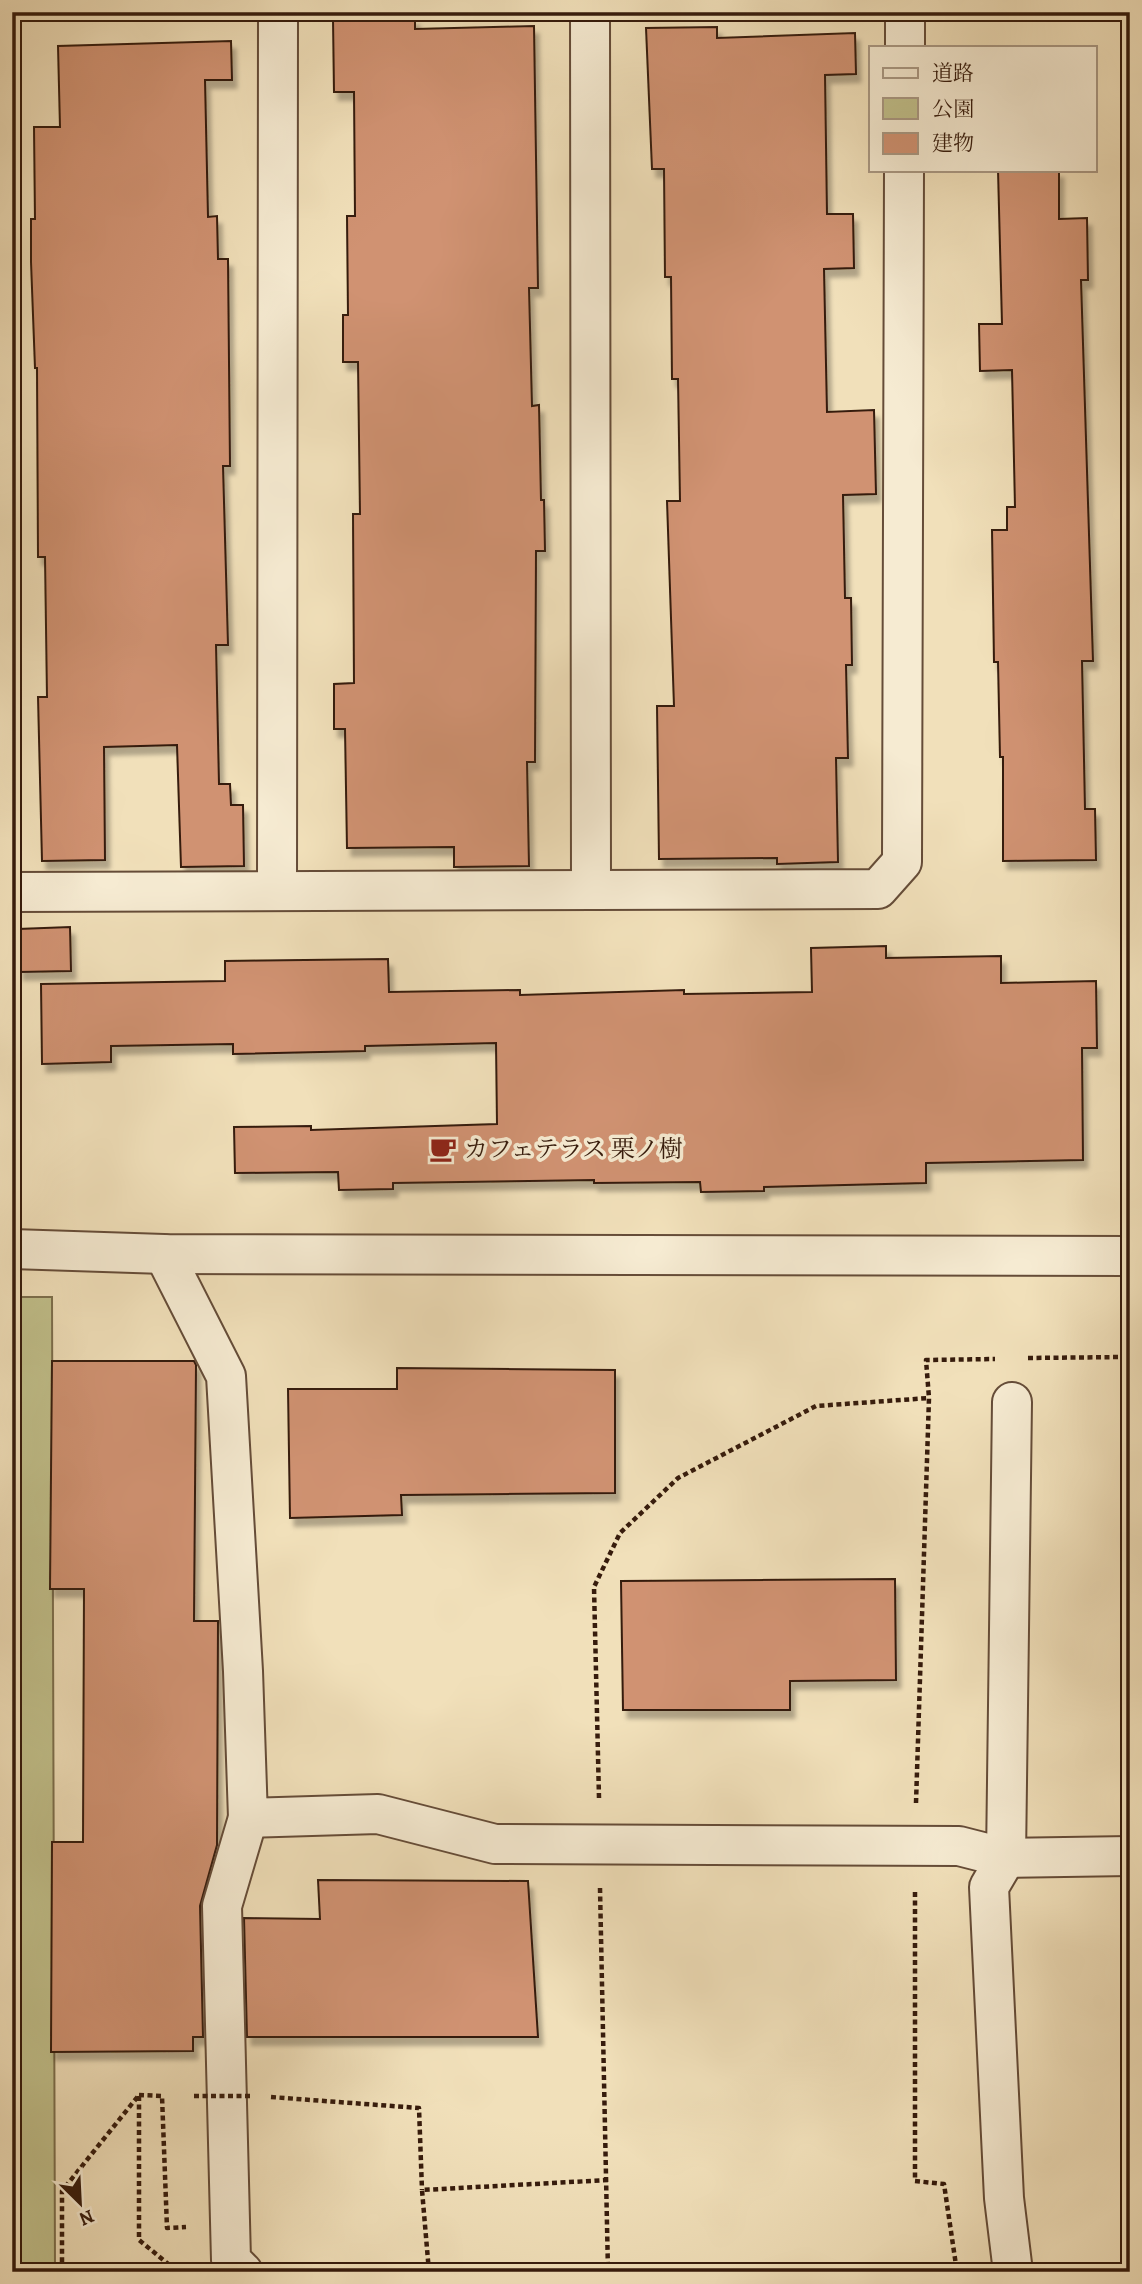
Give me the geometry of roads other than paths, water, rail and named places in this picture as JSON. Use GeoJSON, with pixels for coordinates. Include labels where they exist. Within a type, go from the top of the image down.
{"type":"FeatureCollection","features":[{"type":"Feature","properties":{"kind":"street"},"geometry":{"type":"LineString","coordinates":[[277,888],[278,12]]}},
{"type":"Feature","properties":{"kind":"street"},"geometry":{"type":"LineString","coordinates":[[590,12],[592,888]]}},
{"type":"Feature","properties":{"kind":"street"},"geometry":{"type":"LineString","coordinates":[[905,12],[905,46]]}},
{"type":"Feature","properties":{"kind":"street"},"geometry":{"type":"LineString","coordinates":[[12,892],[277,888],[878,889],[902,862],[904,172]]}},
{"type":"Feature","properties":{"kind":"street"},"geometry":{"type":"LineString","coordinates":[[12,1249],[164,1254],[1130,1256]]}},
{"type":"Feature","properties":{"kind":"street"},"geometry":{"type":"LineString","coordinates":[[164,1254],[226,1376],[243,1671],[248,1818],[222,1906],[231,2259],[243,2272]]}},
{"type":"Feature","properties":{"kind":"street"},"geometry":{"type":"LineString","coordinates":[[1012,1402],[1006,1858],[989,1887],[1004,2199],[1013,2272]]}},
{"type":"Feature","properties":{"kind":"street"},"geometry":{"type":"LineString","coordinates":[[248,1818],[378,1814],[495,1844],[959,1846],[1006,1858],[1130,1856]]}},
{"type":"Feature","properties":{"kind":"place","name":"カフェテラス 栗ノ樹"},"geometry":{"type":"Point","coordinates":[443,1149]}}]}
